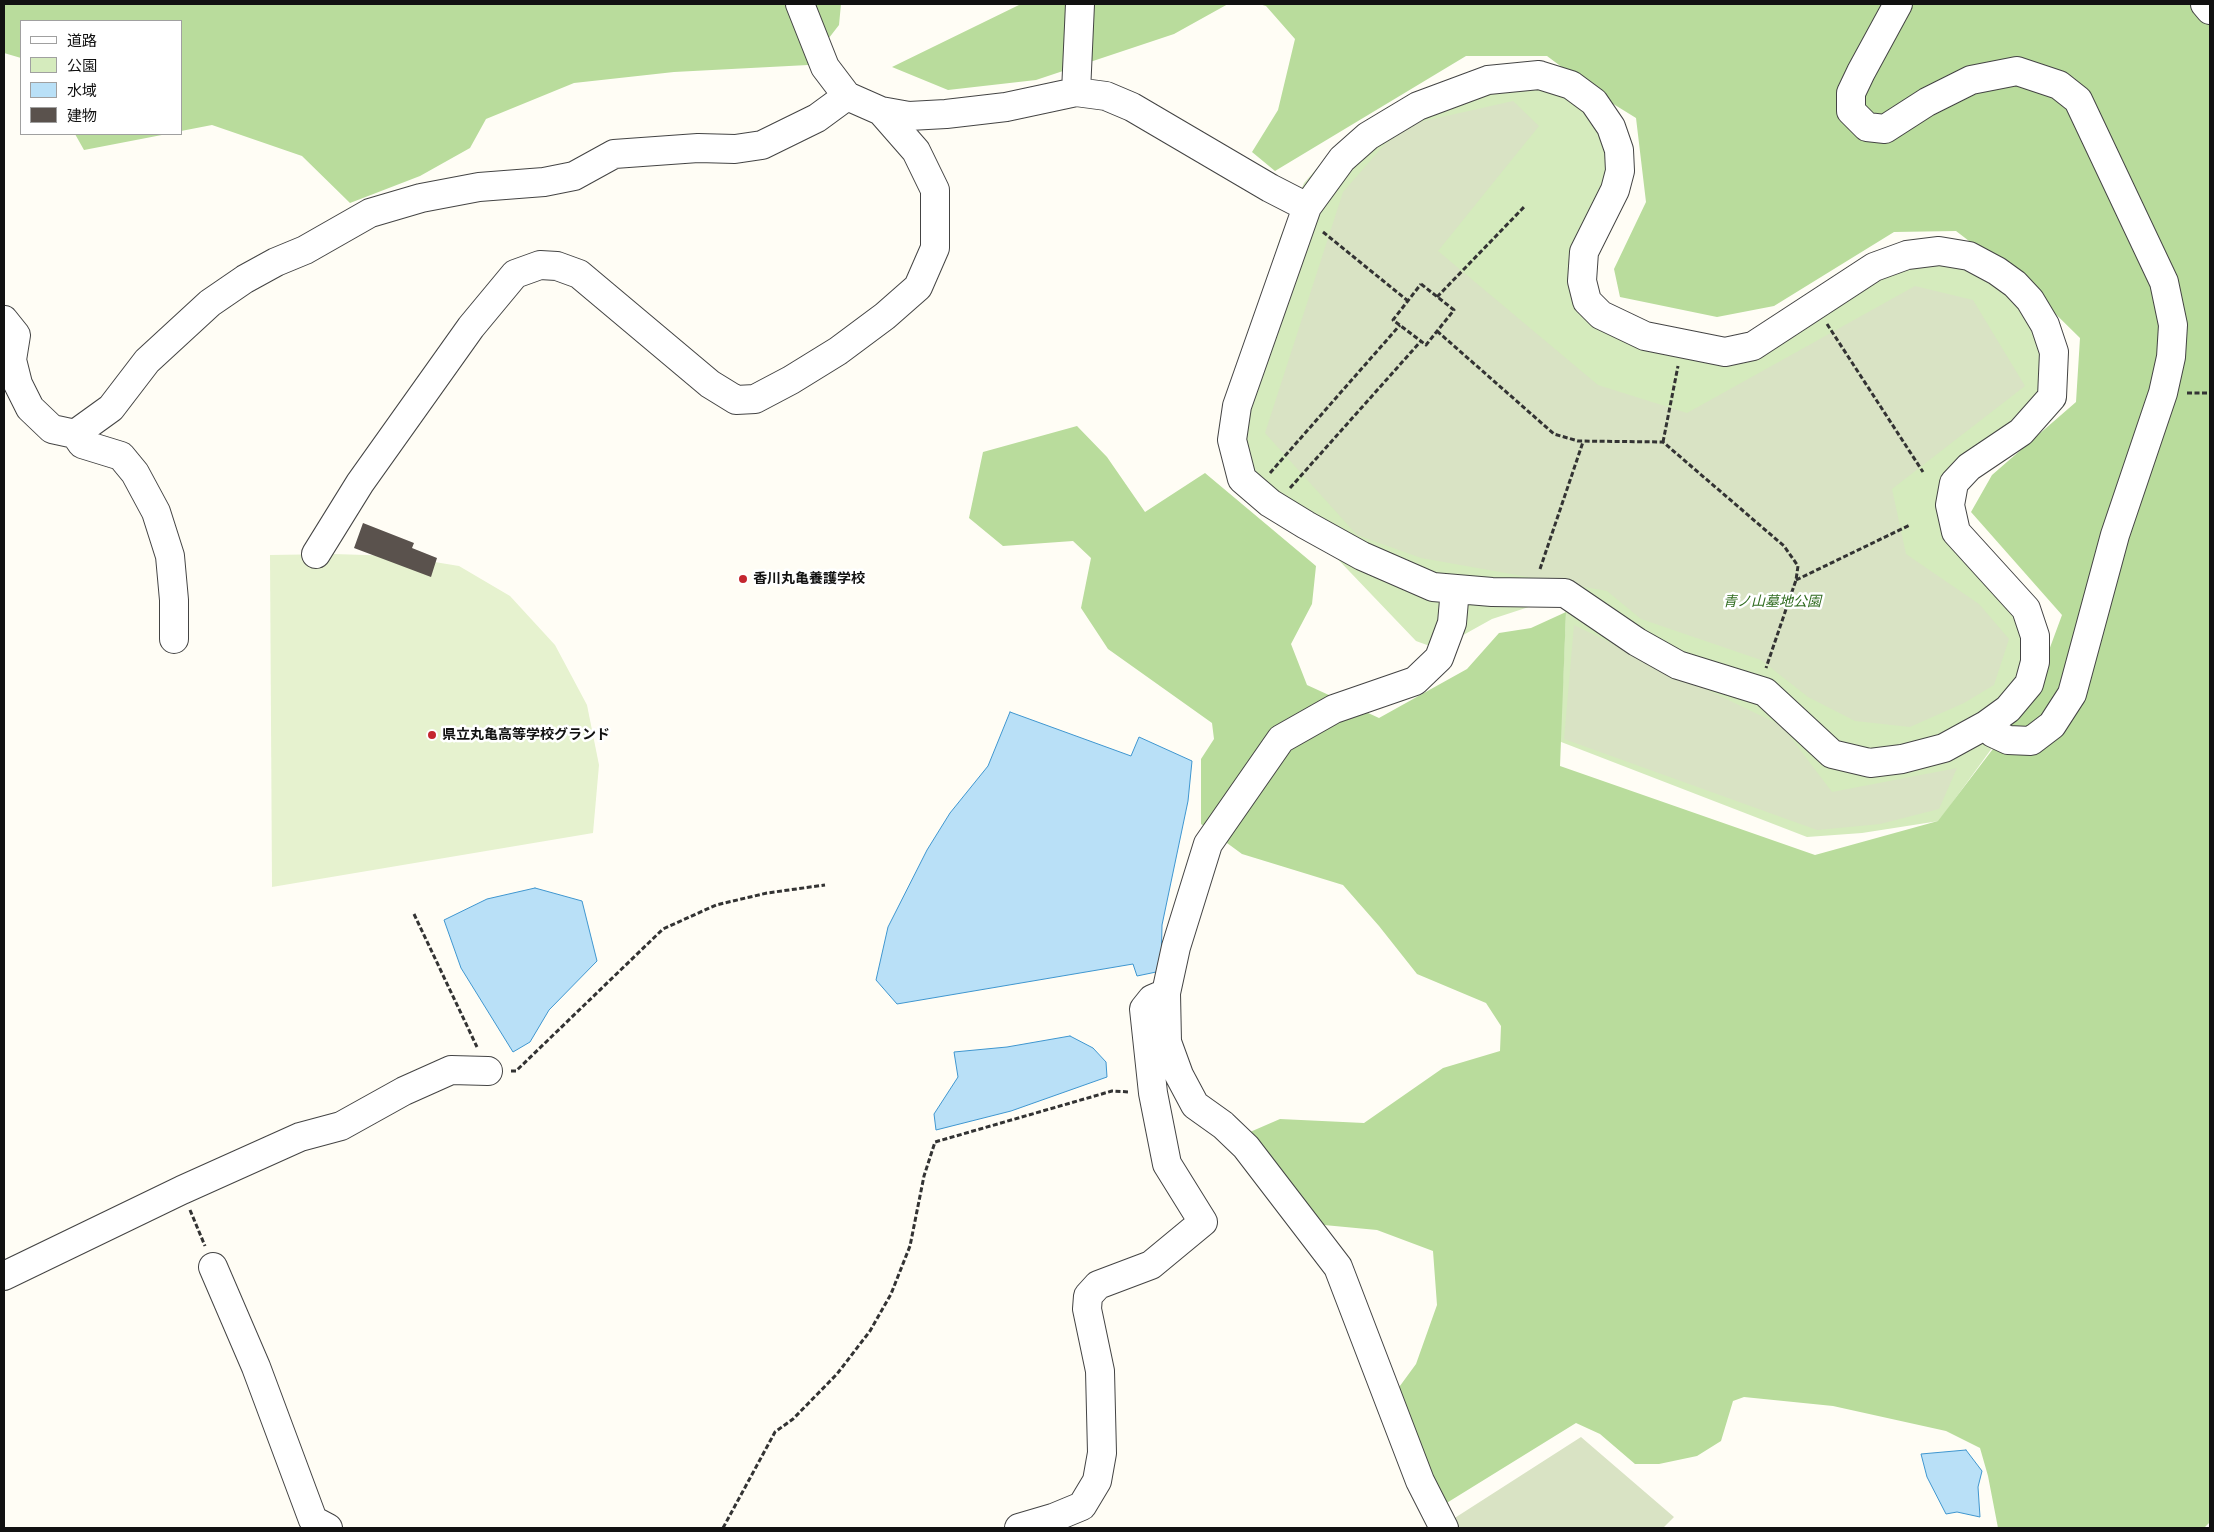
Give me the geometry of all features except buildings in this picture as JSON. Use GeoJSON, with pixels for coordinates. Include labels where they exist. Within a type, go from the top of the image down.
{"type":"FeatureCollection","features":[{"type":"Feature","properties":{"kind":"street"},"geometry":{"type":"LineString","coordinates":[[800,4],[825,67],[847,96],[881,111],[909,116],[946,114],[1006,107],[1076,92],[1106,96],[1132,107],[1270,188],[1305,212]]}},
{"type":"Feature","properties":{"kind":"street"},"geometry":{"type":"LineString","coordinates":[[1076,92],[1080,4]]}},
{"type":"Feature","properties":{"kind":"street"},"geometry":{"type":"LineString","coordinates":[[1898,4],[1860,72],[1852,93],[1851,111],[1867,128],[1885,129],[1927,102],[1971,80],[2017,71],[2059,85],[2078,100],[2164,282],[2173,325],[2171,357],[2164,393],[2115,535],[2072,694],[2052,725],[2031,740],[2008,740],[1993,732],[1986,725]]}},
{"type":"Feature","properties":{"kind":"street"},"geometry":{"type":"LineString","coordinates":[[2205,4],[2210,10]]}},
{"type":"Feature","properties":{"kind":"street"},"geometry":{"type":"LineString","coordinates":[[1539,75],[1571,85],[1594,102],[1611,127],[1619,150],[1620,171],[1615,190],[1584,252],[1582,281],[1587,301],[1601,315],[1645,336],[1725,352],[1753,346],[1815,306],[1874,267],[1907,255],[1939,251],[1969,256],[2015,284],[2030,300],[2044,325],[2054,352],[2052,397],[2021,432],[1969,468],[1954,483],[1950,504],[1956,532],[2026,608],[2035,636],[2035,662],[2029,684],[2008,709],[1986,725],[1944,748],[1902,760],[1870,763],[1832,754],[1765,692],[1678,665],[1637,642],[1565,594],[1433,587],[1362,556],[1306,525],[1265,498],[1242,479],[1232,440],[1237,406],[1305,212],[1342,159],[1368,136],[1418,106],[1488,80],[1539,75]]}},
{"type":"Feature","properties":{"kind":"street"},"geometry":{"type":"LineString","coordinates":[[75,434],[111,408],[147,361],[210,303],[245,279],[276,262],[305,250],[370,213],[421,198],[479,186],[544,182],[574,176],[614,154],[698,148],[735,149],[762,145],[817,118],[847,96]]}},
{"type":"Feature","properties":{"kind":"street"},"geometry":{"type":"LineString","coordinates":[[316,554],[360,483],[470,328],[516,274],[540,265],[557,266],[579,274],[710,384],[736,400],[755,400],[791,380],[838,351],[885,316],[918,287],[935,248],[935,190],[916,151],[881,111]]}},
{"type":"Feature","properties":{"kind":"street"},"geometry":{"type":"LineString","coordinates":[[4,320],[16,335],[12,360],[18,384],[30,408],[52,429],[75,434],[82,444],[121,456],[135,473],[156,512],[170,556],[174,600],[174,638]]}},
{"type":"Feature","properties":{"kind":"street"},"geometry":{"type":"LineString","coordinates":[[1444,1528],[1420,1481],[1338,1267],[1246,1146],[1223,1125],[1195,1105],[1179,1076],[1167,1042],[1166,994],[1176,947],[1208,844],[1281,739],[1334,709],[1415,681],[1439,658],[1452,623],[1455,589]]}},
{"type":"Feature","properties":{"kind":"street"},"geometry":{"type":"LineString","coordinates":[[1019,1528],[1053,1518],[1082,1506],[1096,1481],[1102,1454],[1100,1371],[1087,1308],[1088,1296],[1098,1285],[1151,1265],[1204,1222],[1167,1164],[1153,1093],[1144,1009],[1152,998],[1166,994]]}},
{"type":"Feature","properties":{"kind":"street"},"geometry":{"type":"LineString","coordinates":[[4,1274],[300,1137],[341,1126],[404,1091],[450,1070],[488,1071]]}},
{"type":"Feature","properties":{"kind":"street"},"geometry":{"type":"LineString","coordinates":[[213,1267],[256,1367],[313,1520],[328,1528]]}},
{"type":"Feature","properties":{"kind":"path"},"geometry":{"type":"LineString","coordinates":[[1437,297],[1525,206]]}},
{"type":"Feature","properties":{"kind":"path"},"geometry":{"type":"LineString","coordinates":[[1305,212],[1408,300]]}},
{"type":"Feature","properties":{"kind":"path"},"geometry":{"type":"LineString","coordinates":[[1421,284],[1437,297],[1454,310],[1426,345],[1393,320],[1421,284]]}},
{"type":"Feature","properties":{"kind":"path"},"geometry":{"type":"LineString","coordinates":[[1815,306],[1923,472]]}},
{"type":"Feature","properties":{"kind":"path"},"geometry":{"type":"LineString","coordinates":[[1265,498],[1400,325]]}},
{"type":"Feature","properties":{"kind":"path"},"geometry":{"type":"LineString","coordinates":[[1437,331],[1554,434],[1583,442],[1663,442],[1784,546],[1798,566],[1796,580],[1759,690]]}},
{"type":"Feature","properties":{"kind":"path"},"geometry":{"type":"LineString","coordinates":[[1265,498],[1421,341]]}},
{"type":"Feature","properties":{"kind":"path"},"geometry":{"type":"LineString","coordinates":[[1663,442],[1682,343]]}},
{"type":"Feature","properties":{"kind":"path"},"geometry":{"type":"LineString","coordinates":[[1532,593],[1583,442]]}},
{"type":"Feature","properties":{"kind":"path"},"geometry":{"type":"LineString","coordinates":[[1796,580],[1910,525]]}},
{"type":"Feature","properties":{"kind":"path"},"geometry":{"type":"LineString","coordinates":[[414,914],[488,1071],[516,1071],[662,929],[716,905],[767,893],[825,885]]}},
{"type":"Feature","properties":{"kind":"path"},"geometry":{"type":"LineString","coordinates":[[722,1528],[775,1432],[793,1419],[837,1374],[870,1331],[892,1294],[910,1246],[924,1176],[935,1142],[1112,1091],[1153,1093]]}},
{"type":"Feature","properties":{"kind":"path"},"geometry":{"type":"LineString","coordinates":[[182,1190],[213,1267]]}},
{"type":"Feature","properties":{"kind":"green space"},"geometry":{"type":"Polygon","coordinates":[[[4,4],[841,4],[839,25],[808,65],[674,72],[574,83],[486,119],[470,148],[420,176],[350,203],[302,156],[212,125],[182,131],[182,20],[20,20],[20,58],[4,53],[4,4]]]}},
{"type":"Feature","properties":{"kind":"green space"},"geometry":{"type":"Polygon","coordinates":[[[1021,4],[1228,4],[1174,34],[1036,80],[948,90],[892,67],[1021,4]]]}},
{"type":"Feature","properties":{"kind":"green space"},"geometry":{"type":"Polygon","coordinates":[[[1259,4],[2210,4],[2210,1522],[2204,1528],[1998,1528],[1988,1476],[1980,1448],[1946,1431],[1833,1406],[1744,1397],[1733,1401],[1721,1441],[1697,1456],[1659,1464],[1635,1464],[1600,1434],[1576,1423],[1445,1504],[1397,1390],[1416,1364],[1437,1305],[1433,1251],[1377,1230],[1324,1225],[1250,1132],[1280,1119],[1364,1123],[1443,1068],[1500,1051],[1501,1026],[1486,1003],[1417,974],[1343,885],[1242,854],[1201,824],[1201,759],[1214,739],[1212,723],[1108,649],[1081,608],[1091,558],[1073,541],[1003,546],[969,518],[983,452],[1077,426],[1107,457],[1145,512],[1205,473],[1316,566],[1312,604],[1291,644],[1307,685],[1379,718],[1467,669],[1499,633],[1531,628],[1566,612],[1560,766],[1815,855],[1938,821],[2031,699],[2062,615],[1971,512],[1992,475],[2076,402],[2080,338],[2024,283],[1956,231],[1894,232],[1774,306],[1717,317],[1620,297],[1614,269],[1646,202],[1636,118],[1602,97],[1547,56],[1466,56],[1275,171],[1252,152],[1278,110],[1295,39],[1266,6],[1259,4]]]}},
{"type":"Feature","properties":{"kind":"green space","name":"青ノ山墓地公園"},"geometry":{"type":"Polygon","coordinates":[[[1527,67],[1617,120],[1594,258],[1596,296],[1640,324],[1734,342],[1873,255],[2019,275],[2058,404],[2048,423],[1999,458],[1959,494],[1959,515],[2035,613],[2008,726],[1939,821],[1862,833],[1807,837],[1556,740],[1563,682],[1566,612],[1557,604],[1541,603],[1492,619],[1438,649],[1416,641],[1328,549],[1272,518],[1226,405],[1258,311],[1280,238],[1304,183],[1335,148],[1392,105],[1454,80],[1527,67]]]}},
{"type":"Feature","properties":{"kind":"green space"},"geometry":{"type":"Polygon","coordinates":[[[1513,101],[1539,126],[1438,251],[1598,385],[1687,413],[1915,286],[1973,300],[2025,386],[1892,489],[1906,554],[1979,604],[2009,639],[1994,685],[1964,703],[1910,727],[1855,721],[1808,697],[1761,660],[1641,619],[1607,591],[1421,558],[1357,535],[1265,433],[1343,192],[1385,144],[1415,123],[1513,101]]]}},
{"type":"Feature","properties":{"kind":"green space"},"geometry":{"type":"Polygon","coordinates":[[[76,135],[162,135],[84,150],[76,135]]]}},
{"type":"Feature","properties":{"kind":"green space","name":"県立丸亀高等学校グランド"},"geometry":{"type":"Polygon","coordinates":[[[270,555],[398,556],[459,566],[510,596],[555,645],[587,705],[599,765],[593,833],[272,887],[270,555]]]}},
{"type":"Feature","properties":{"kind":"green space"},"geometry":{"type":"Polygon","coordinates":[[[1574,625],[1782,726],[1832,792],[1957,768],[1939,809],[1880,824],[1817,830],[1564,739],[1574,625]]]}},
{"type":"Feature","properties":{"kind":"green space"},"geometry":{"type":"Polygon","coordinates":[[[1581,1437],[1674,1517],[1663,1528],[1453,1528],[1450,1521],[1581,1437]]]}},
{"type":"Feature","properties":{"kind":"water"},"geometry":{"type":"Polygon","coordinates":[[[1010,712],[1131,756],[1139,737],[1192,761],[1188,801],[1162,925],[1161,971],[1137,976],[1133,964],[897,1004],[876,980],[888,927],[927,850],[950,813],[988,766],[1010,712]]]}},
{"type":"Feature","properties":{"kind":"water"},"geometry":{"type":"Polygon","coordinates":[[[535,888],[582,901],[597,961],[549,1010],[530,1042],[513,1052],[461,968],[444,920],[487,899],[535,888]]]}},
{"type":"Feature","properties":{"kind":"water"},"geometry":{"type":"Polygon","coordinates":[[[1070,1036],[1093,1048],[1106,1062],[1107,1077],[1011,1111],[936,1130],[934,1114],[958,1077],[954,1052],[1007,1047],[1070,1036]]]}},
{"type":"Feature","properties":{"kind":"water"},"geometry":{"type":"Polygon","coordinates":[[[1966,1450],[1982,1471],[1978,1487],[1980,1517],[1957,1512],[1946,1514],[1927,1477],[1921,1454],[1966,1450]]]}},
{"type":"Feature","properties":{"kind":"place","name":"香川丸亀養護学校"},"geometry":{"type":"Point","coordinates":[743,579]}},
{"type":"Feature","properties":{"kind":"place","name":"県立丸亀高等学校グランド"},"geometry":{"type":"Point","coordinates":[432,735]}}]}
